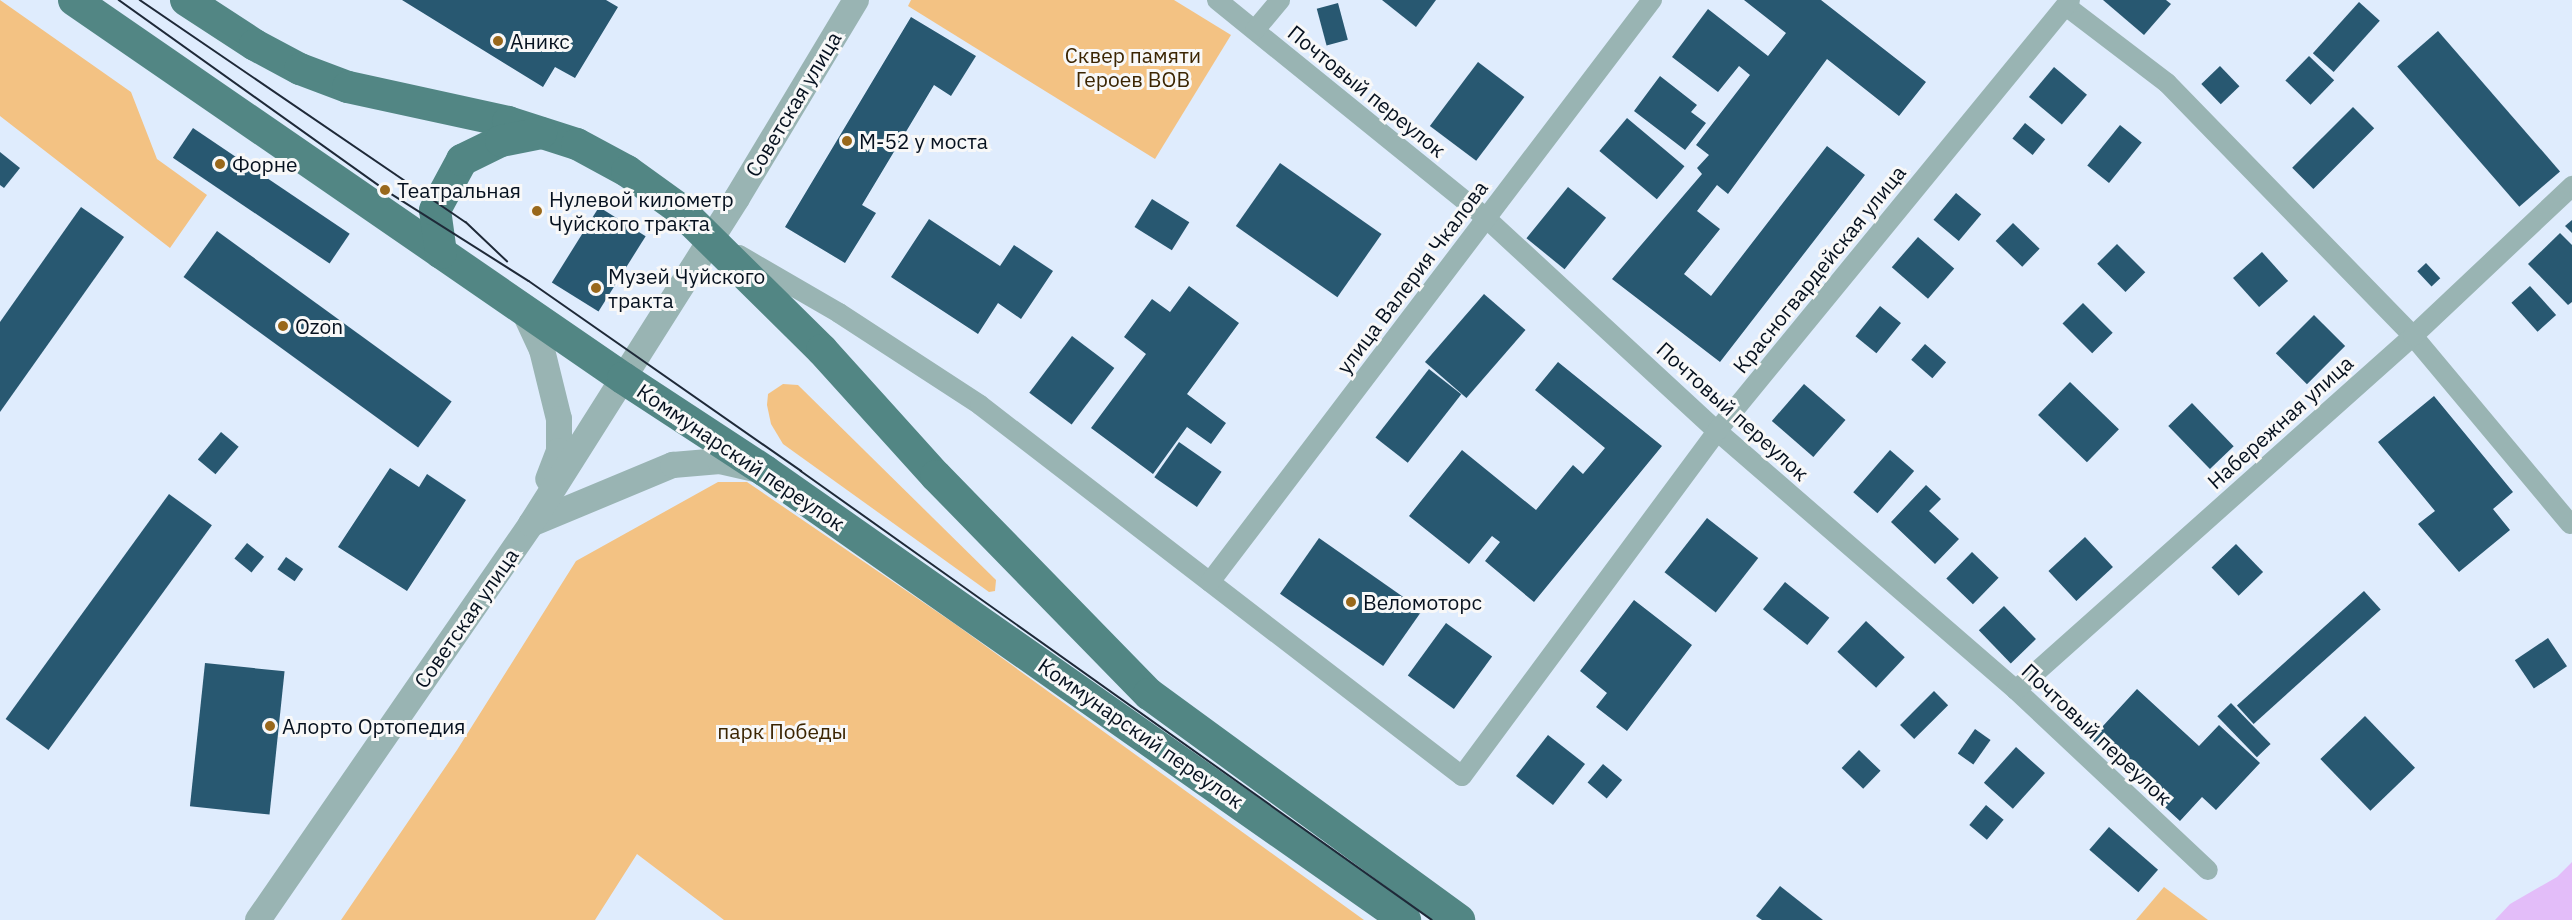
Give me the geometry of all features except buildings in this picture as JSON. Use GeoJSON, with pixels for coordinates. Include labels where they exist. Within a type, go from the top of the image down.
{"type":"FeatureCollection","features":[{"type":"Feature","properties":{"kind":"main road","name":"Коммунарский переулок"},"geometry":{"type":"LineString","coordinates":[[74,0],[623,378],[765,471],[1405,920]]}},
{"type":"Feature","properties":{"kind":"main road","name":"Коммунарский переулок"},"geometry":{"type":"LineString","coordinates":[[186,0],[255,45],[309,72],[400,100],[508,122],[577,144],[627,171],[677,207],[711,239],[1149,694],[1449,913]]}},
{"type":"Feature","properties":{"kind":"main road"},"geometry":{"type":"LineString","coordinates":[[441,253],[435,210],[462,160],[501,141],[542,133]]}},
{"type":"Feature","properties":{"kind":"street","name":"Советская улица"},"geometry":{"type":"LineString","coordinates":[[258,920],[531,524],[711,239],[856,0]]}},
{"type":"Feature","properties":{"kind":"street","name":"Почтовый переулок"},"geometry":{"type":"LineString","coordinates":[[1217,0],[1487,219],[1717,431],[2016,690],[2208,870]]}},
{"type":"Feature","properties":{"kind":"street"},"geometry":{"type":"LineString","coordinates":[[1255,30],[1280,0]]}},
{"type":"Feature","properties":{"kind":"street","name":"улица Валерия Чкалова"},"geometry":{"type":"LineString","coordinates":[[1210,582],[1652,0]]}},
{"type":"Feature","properties":{"kind":"street"},"geometry":{"type":"LineString","coordinates":[[2068,3],[2167,83],[2412,336],[2570,524]]}},
{"type":"Feature","properties":{"kind":"street","name":"Красногвардейская улица"},"geometry":{"type":"LineString","coordinates":[[1210,582],[1462,776],[1717,431],[2068,3]]}},
{"type":"Feature","properties":{"kind":"street","name":"Набережная улица"},"geometry":{"type":"LineString","coordinates":[[2016,690],[2412,336],[2572,186]]}},
{"type":"Feature","properties":{"kind":"street"},"geometry":{"type":"LineString","coordinates":[[711,239],[839,313],[980,405],[1210,582]]}},
{"type":"Feature","properties":{"kind":"street"},"geometry":{"type":"LineString","coordinates":[[523,309],[542,350],[559,419],[559,451],[531,524]]}},
{"type":"Feature","properties":{"kind":"street"},"geometry":{"type":"LineString","coordinates":[[531,524],[673,465],[720,461],[765,471]]}},
{"type":"Feature","properties":{"kind":"green space"},"geometry":{"type":"Polygon","coordinates":[[[0,0],[131,92],[157,159],[207,195],[170,248],[0,116],[0,0]]]}},
{"type":"Feature","properties":{"kind":"green space","name":"Сквер памяти Героев ВОВ"},"geometry":{"type":"Polygon","coordinates":[[[911,0],[1174,0],[1231,35],[1155,159],[908,6],[911,0]]]}},
{"type":"Feature","properties":{"kind":"green space"},"geometry":{"type":"Polygon","coordinates":[[[783,384],[798,385],[996,580],[995,591],[989,592],[783,444],[771,424],[767,405],[768,394],[783,384]]]}},
{"type":"Feature","properties":{"kind":"green space","name":"парк Победы"},"geometry":{"type":"Polygon","coordinates":[[[718,482],[747,482],[955,624],[1364,920],[724,920],[637,854],[595,920],[341,920],[457,750],[576,561],[718,482]]]}},
{"type":"Feature","properties":{"kind":"green space"},"geometry":{"type":"Polygon","coordinates":[[[2164,887],[2208,920],[2136,920],[2164,887]]]}},
{"type":"Feature","properties":{"kind":"shaded area"},"geometry":{"type":"Polygon","coordinates":[[[2572,862],[2572,920],[2495,920],[2510,904],[2557,877],[2572,862]]]}},
{"type":"Feature","properties":{"kind":"tram line"},"geometry":{"type":"LineString","coordinates":[[119,0],[385,190],[529,281],[801,471],[1432,920]]}},
{"type":"Feature","properties":{"kind":"tram line"},"geometry":{"type":"LineString","coordinates":[[140,0],[466,222],[507,261]]}},
{"type":"Feature","properties":{"kind":"place","name":"Аникс"},"geometry":{"type":"Point","coordinates":[498,41]}},
{"type":"Feature","properties":{"kind":"place","name":"М-52 у моста"},"geometry":{"type":"Point","coordinates":[847,141]}},
{"type":"Feature","properties":{"kind":"place","name":"Форне"},"geometry":{"type":"Point","coordinates":[220,164]}},
{"type":"Feature","properties":{"kind":"place","name":"Театральная"},"geometry":{"type":"Point","coordinates":[385,190]}},
{"type":"Feature","properties":{"kind":"place","name":"Нулевой километр Чуйского тракта"},"geometry":{"type":"Point","coordinates":[537,211]}},
{"type":"Feature","properties":{"kind":"place","name":"Музей Чуйского тракта"},"geometry":{"type":"Point","coordinates":[596,288]}},
{"type":"Feature","properties":{"kind":"place","name":"Ozon"},"geometry":{"type":"Point","coordinates":[283,326]}},
{"type":"Feature","properties":{"kind":"place","name":"Веломоторс"},"geometry":{"type":"Point","coordinates":[1351,602]}},
{"type":"Feature","properties":{"kind":"place","name":"Алорто Ортопедия"},"geometry":{"type":"Point","coordinates":[270,726]}}]}
